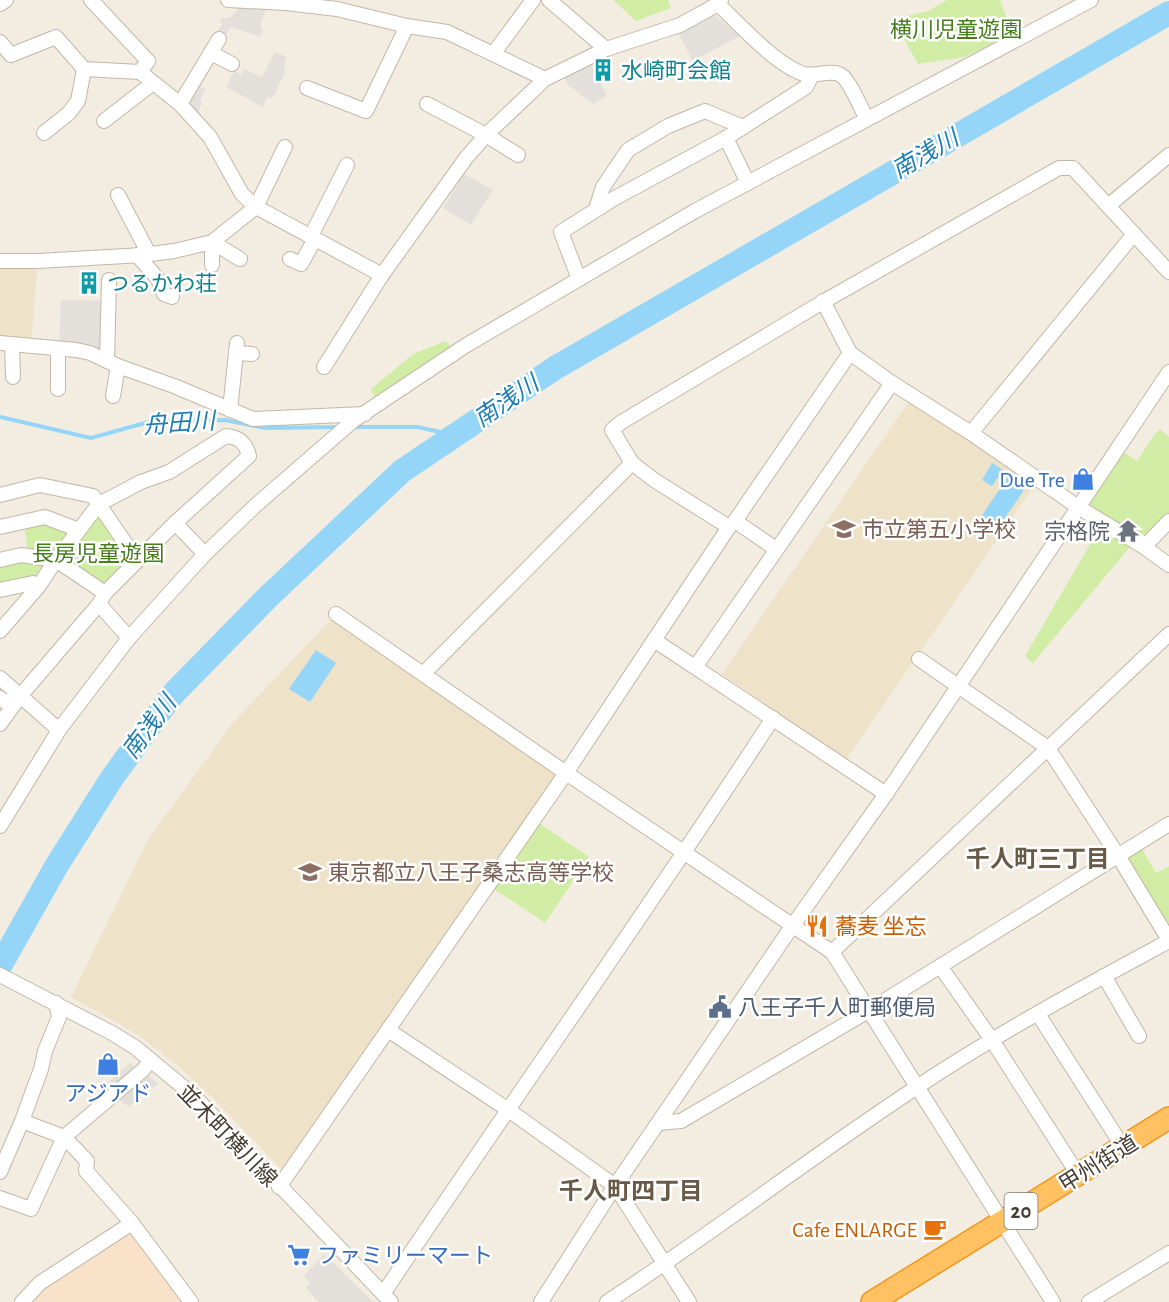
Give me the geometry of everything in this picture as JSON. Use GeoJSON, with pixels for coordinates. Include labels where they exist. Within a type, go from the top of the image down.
{"type":"FeatureCollection","features":[{"type":"Feature","properties":{"kind":"highway","name":"甲州街道"},"geometry":{"type":"LineString","coordinates":[[872,1302],[1169,1118]]}},
{"type":"Feature","properties":{"kind":"street"},"geometry":{"type":"LineString","coordinates":[[0,4],[6,0]]}},
{"type":"Feature","properties":{"kind":"street"},"geometry":{"type":"LineString","coordinates":[[91,0],[148,61],[140,72]]}},
{"type":"Feature","properties":{"kind":"street"},"geometry":{"type":"LineString","coordinates":[[228,0],[337,9],[407,26],[447,32],[545,79]]}},
{"type":"Feature","properties":{"kind":"street"},"geometry":{"type":"LineString","coordinates":[[493,54],[533,0]]}},
{"type":"Feature","properties":{"kind":"street"},"geometry":{"type":"LineString","coordinates":[[549,0],[606,49]]}},
{"type":"Feature","properties":{"kind":"street"},"geometry":{"type":"LineString","coordinates":[[0,826],[59,730],[129,638],[205,554],[336,434],[465,346],[695,211],[1091,0]]}},
{"type":"Feature","properties":{"kind":"street"},"geometry":{"type":"LineString","coordinates":[[324,367],[382,275],[466,158],[486,135],[545,79],[606,49],[680,26],[719,2],[784,64],[804,74],[840,75],[846,80],[867,119]]}},
{"type":"Feature","properties":{"kind":"street"},"geometry":{"type":"LineString","coordinates":[[307,88],[366,111],[407,26]]}},
{"type":"Feature","properties":{"kind":"street"},"geometry":{"type":"LineString","coordinates":[[0,42],[11,55],[56,38],[84,69],[140,72],[180,104],[210,137],[243,194],[256,207],[382,275]]}},
{"type":"Feature","properties":{"kind":"street"},"geometry":{"type":"LineString","coordinates":[[180,104],[219,39]]}},
{"type":"Feature","properties":{"kind":"street"},"geometry":{"type":"LineString","coordinates":[[211,53],[232,64]]}},
{"type":"Feature","properties":{"kind":"street"},"geometry":{"type":"LineString","coordinates":[[44,133],[69,113],[78,101],[84,69]]}},
{"type":"Feature","properties":{"kind":"street"},"geometry":{"type":"LineString","coordinates":[[579,279],[561,232],[596,209],[726,138],[806,87],[812,75]]}},
{"type":"Feature","properties":{"kind":"street"},"geometry":{"type":"LineString","coordinates":[[104,121],[153,83]]}},
{"type":"Feature","properties":{"kind":"street"},"geometry":{"type":"LineString","coordinates":[[427,104],[486,135],[518,155]]}},
{"type":"Feature","properties":{"kind":"street"},"geometry":{"type":"LineString","coordinates":[[596,209],[603,188],[628,150],[668,126],[705,111],[743,127]]}},
{"type":"Feature","properties":{"kind":"street"},"geometry":{"type":"LineString","coordinates":[[726,138],[748,183]]}},
{"type":"Feature","properties":{"kind":"street"},"geometry":{"type":"LineString","coordinates":[[0,261],[143,255],[174,251],[212,242],[256,207],[285,147]]}},
{"type":"Feature","properties":{"kind":"street"},"geometry":{"type":"LineString","coordinates":[[1108,206],[1169,155]]}},
{"type":"Feature","properties":{"kind":"street"},"geometry":{"type":"LineString","coordinates":[[290,259],[301,264],[346,165]]}},
{"type":"Feature","properties":{"kind":"street"},"geometry":{"type":"LineString","coordinates":[[776,549],[654,480],[632,463],[612,430],[823,301],[1059,168],[1073,168],[1169,272]]}},
{"type":"Feature","properties":{"kind":"street"},"geometry":{"type":"LineString","coordinates":[[118,195],[143,255],[158,279],[164,294],[172,297]]}},
{"type":"Feature","properties":{"kind":"street"},"geometry":{"type":"LineString","coordinates":[[971,433],[1134,234]]}},
{"type":"Feature","properties":{"kind":"street"},"geometry":{"type":"LineString","coordinates":[[212,242],[240,259]]}},
{"type":"Feature","properties":{"kind":"street"},"geometry":{"type":"LineString","coordinates":[[212,242],[212,265]]}},
{"type":"Feature","properties":{"kind":"street"},"geometry":{"type":"LineString","coordinates":[[109,280],[113,396]]}},
{"type":"Feature","properties":{"kind":"street"},"geometry":{"type":"LineString","coordinates":[[823,301],[850,353],[1078,507],[1169,565]]}},
{"type":"Feature","properties":{"kind":"street"},"geometry":{"type":"LineString","coordinates":[[13,377],[6,344],[90,353],[253,419],[359,417]]}},
{"type":"Feature","properties":{"kind":"street"},"geometry":{"type":"LineString","coordinates":[[230,410],[236,348],[252,354]]}},
{"type":"Feature","properties":{"kind":"street"},"geometry":{"type":"LineString","coordinates":[[58,349],[58,389]]}},
{"type":"Feature","properties":{"kind":"street"},"geometry":{"type":"LineString","coordinates":[[279,1187],[566,773],[732,524],[850,353]]}},
{"type":"Feature","properties":{"kind":"street"},"geometry":{"type":"LineString","coordinates":[[541,1302],[615,1186],[793,925],[886,794],[1169,372]]}},
{"type":"Feature","properties":{"kind":"street"},"geometry":{"type":"LineString","coordinates":[[696,666],[892,383]]}},
{"type":"Feature","properties":{"kind":"street"},"geometry":{"type":"LineString","coordinates":[[0,631],[38,587],[99,504],[141,482],[169,472],[226,436],[236,437],[247,447],[249,456],[137,560],[19,698],[0,724]]}},
{"type":"Feature","properties":{"kind":"street"},"geometry":{"type":"LineString","coordinates":[[423,674],[632,463]]}},
{"type":"Feature","properties":{"kind":"street"},"geometry":{"type":"LineString","coordinates":[[0,495],[40,485],[93,496],[137,560]]}},
{"type":"Feature","properties":{"kind":"street"},"geometry":{"type":"LineString","coordinates":[[0,527],[45,517],[79,530]]}},
{"type":"Feature","properties":{"kind":"street"},"geometry":{"type":"LineString","coordinates":[[1144,547],[1169,521]]}},
{"type":"Feature","properties":{"kind":"street"},"geometry":{"type":"LineString","coordinates":[[175,523],[205,554]]}},
{"type":"Feature","properties":{"kind":"street"},"geometry":{"type":"LineString","coordinates":[[0,560],[21,555],[56,560],[102,599],[129,638]]}},
{"type":"Feature","properties":{"kind":"street"},"geometry":{"type":"LineString","coordinates":[[0,590],[33,583],[38,587]]}},
{"type":"Feature","properties":{"kind":"street"},"geometry":{"type":"LineString","coordinates":[[336,614],[566,773],[832,952],[1053,1302]]}},
{"type":"Feature","properties":{"kind":"street"},"geometry":{"type":"LineString","coordinates":[[832,952],[1169,634]]}},
{"type":"Feature","properties":{"kind":"street"},"geometry":{"type":"LineString","coordinates":[[654,640],[886,794]]}},
{"type":"Feature","properties":{"kind":"street"},"geometry":{"type":"LineString","coordinates":[[607,1302],[666,1264],[917,1087],[992,1040],[1169,940],[1117,854],[1048,748],[919,659]]}},
{"type":"Feature","properties":{"kind":"street"},"geometry":{"type":"LineString","coordinates":[[0,678],[19,698],[59,730]]}},
{"type":"Feature","properties":{"kind":"street"},"geometry":{"type":"LineString","coordinates":[[0,698],[4,701],[19,698]]}},
{"type":"Feature","properties":{"kind":"street"},"geometry":{"type":"LineString","coordinates":[[387,1298],[507,1109],[686,853],[774,718]]}},
{"type":"Feature","properties":{"kind":"street"},"geometry":{"type":"LineString","coordinates":[[659,1123],[681,1121],[868,1011],[1117,854],[1169,824]]}},
{"type":"Feature","properties":{"kind":"street"},"geometry":{"type":"LineString","coordinates":[[940,966],[992,1040],[1078,1176]]}},
{"type":"Feature","properties":{"kind":"street","name":"並木町横川線"},"geometry":{"type":"LineString","coordinates":[[0,975],[112,1033],[151,1060],[194,1096],[387,1298]]}},
{"type":"Feature","properties":{"kind":"street"},"geometry":{"type":"LineString","coordinates":[[1104,976],[1139,1036]]}},
{"type":"Feature","properties":{"kind":"street"},"geometry":{"type":"LineString","coordinates":[[0,1172],[22,1121],[59,1017],[56,1003]]}},
{"type":"Feature","properties":{"kind":"street"},"geometry":{"type":"LineString","coordinates":[[1038,1014],[1124,1147]]}},
{"type":"Feature","properties":{"kind":"street"},"geometry":{"type":"LineString","coordinates":[[388,1030],[507,1109],[615,1186],[689,1302]]}},
{"type":"Feature","properties":{"kind":"street"},"geometry":{"type":"LineString","coordinates":[[0,1198],[31,1209],[64,1137],[143,1070],[151,1060]]}},
{"type":"Feature","properties":{"kind":"street"},"geometry":{"type":"LineString","coordinates":[[22,1121],[64,1137],[87,1161],[86,1171],[132,1223],[191,1302]]}},
{"type":"Feature","properties":{"kind":"street"},"geometry":{"type":"LineString","coordinates":[[22,1302],[40,1283],[132,1223]]}},
{"type":"Feature","properties":{"kind":"street"},"geometry":{"type":"LineString","coordinates":[[1089,1302],[1169,1253]]}},
{"type":"Feature","properties":{"kind":"shaded area"},"geometry":{"type":"Polygon","coordinates":[[[239,8],[267,8],[260,25],[263,30],[260,37],[231,27],[226,35],[218,31],[222,18],[229,18],[239,8]]]}},
{"type":"Feature","properties":{"kind":"shaded area"},"geometry":{"type":"Polygon","coordinates":[[[714,15],[740,36],[693,61],[678,33],[714,15]]]}},
{"type":"Feature","properties":{"kind":"shaded area"},"geometry":{"type":"Polygon","coordinates":[[[275,52],[287,57],[284,65],[285,73],[272,99],[267,97],[263,107],[226,87],[234,71],[241,75],[244,69],[262,77],[275,52]]]}},
{"type":"Feature","properties":{"kind":"shaded area"},"geometry":{"type":"Polygon","coordinates":[[[590,62],[607,96],[593,104],[568,85],[563,75],[590,62]]]}},
{"type":"Feature","properties":{"kind":"shaded area"},"geometry":{"type":"Polygon","coordinates":[[[196,83],[206,90],[200,99],[202,103],[196,117],[184,104],[196,83]]]}},
{"type":"Feature","properties":{"kind":"shaded area"},"geometry":{"type":"Polygon","coordinates":[[[464,174],[493,190],[471,225],[443,208],[464,174]]]}},
{"type":"Feature","properties":{"kind":"shaded area"},"geometry":{"type":"Polygon","coordinates":[[[0,261],[38,261],[31,347],[0,343],[0,261]]]}},
{"type":"Feature","properties":{"kind":"shaded area"},"geometry":{"type":"Polygon","coordinates":[[[61,300],[108,301],[108,362],[59,349],[61,300]]]}},
{"type":"Feature","properties":{"kind":"shaded area"},"geometry":{"type":"Polygon","coordinates":[[[910,400],[1036,483],[845,761],[722,674],[910,400]]]}},
{"type":"Feature","properties":{"kind":"shaded area","name":"東京都立八王子桑志高等学校"},"geometry":{"type":"Polygon","coordinates":[[[336,614],[560,768],[283,1171],[212,1097],[178,1066],[137,1034],[71,997],[149,838],[232,724],[336,614]]]}},
{"type":"Feature","properties":{"kind":"shaded area"},"geometry":{"type":"Polygon","coordinates":[[[130,1063],[158,1083],[129,1107],[103,1087],[130,1063]]]}},
{"type":"Feature","properties":{"kind":"shaded area"},"geometry":{"type":"Polygon","coordinates":[[[129,1231],[182,1302],[31,1302],[44,1289],[129,1231]]]}},
{"type":"Feature","properties":{"kind":"shaded area"},"geometry":{"type":"Polygon","coordinates":[[[324,1254],[373,1302],[319,1302],[306,1288],[310,1283],[304,1276],[324,1254]]]}},
{"type":"Feature","properties":{"kind":"green space"},"geometry":{"type":"Polygon","coordinates":[[[613,0],[668,0],[671,8],[636,21],[613,0]]]}},
{"type":"Feature","properties":{"kind":"green space","name":"横川児童遊園"},"geometry":{"type":"Polygon","coordinates":[[[947,0],[1000,0],[1013,34],[964,57],[918,64],[893,19],[928,11],[947,0]]]}},
{"type":"Feature","properties":{"kind":"green space"},"geometry":{"type":"Polygon","coordinates":[[[446,341],[451,347],[374,397],[371,389],[413,354],[446,341]]]}},
{"type":"Feature","properties":{"kind":"green space","name":"宗格院"},"geometry":{"type":"Polygon","coordinates":[[[1160,429],[1169,437],[1169,521],[1144,547],[1134,542],[1033,663],[1025,656],[1103,522],[1084,510],[1123,452],[1137,461],[1160,429]]]}},
{"type":"Feature","properties":{"kind":"green space","name":"長房児童遊園"},"geometry":{"type":"Polygon","coordinates":[[[99,504],[137,560],[105,593],[56,560],[38,587],[0,590],[0,560],[29,555],[23,522],[47,518],[79,530],[99,504]]]}},
{"type":"Feature","properties":{"kind":"green space"},"geometry":{"type":"Polygon","coordinates":[[[536,821],[589,857],[545,923],[491,887],[536,821]]]}},
{"type":"Feature","properties":{"kind":"green space"},"geometry":{"type":"Polygon","coordinates":[[[1141,847],[1156,873],[1169,866],[1169,932],[1129,865],[1130,853],[1141,847]]]}},
{"type":"Feature","properties":{"kind":"water"},"geometry":{"type":"Polygon","coordinates":[[[992,463],[1003,470],[992,486],[982,480],[992,463]]]}},
{"type":"Feature","properties":{"kind":"water"},"geometry":{"type":"Polygon","coordinates":[[[1009,475],[1026,487],[998,528],[981,517],[1009,475]]]}},
{"type":"Feature","properties":{"kind":"water"},"geometry":{"type":"Polygon","coordinates":[[[316,650],[336,663],[310,702],[289,689],[316,650]]]}},
{"type":"Feature","properties":{"kind":"waterway","name":"南浅川"},"geometry":{"type":"LineString","coordinates":[[0,966],[57,865],[112,778],[173,694],[269,596],[402,471],[555,368],[1169,13]]}},
{"type":"Feature","properties":{"kind":"waterway","name":"舟田川"},"geometry":{"type":"LineString","coordinates":[[0,417],[91,438],[152,421],[225,420],[265,428],[338,427]]}},
{"type":"Feature","properties":{"kind":"waterway"},"geometry":{"type":"LineString","coordinates":[[352,427],[417,427],[455,435]]}},
{"type":"Feature","properties":{"kind":"place","name":"水崎町会館"},"geometry":{"type":"Point","coordinates":[603,70]}},
{"type":"Feature","properties":{"kind":"place","name":"つるかわ荘"},"geometry":{"type":"Point","coordinates":[89,283]}},
{"type":"Feature","properties":{"kind":"place","name":"Due Tre"},"geometry":{"type":"Point","coordinates":[1083,479]}},
{"type":"Feature","properties":{"kind":"place","name":"市立第五小学校"},"geometry":{"type":"Point","coordinates":[844,529]}},
{"type":"Feature","properties":{"kind":"place","name":"宗格院"},"geometry":{"type":"Point","coordinates":[1128,531]}},
{"type":"Feature","properties":{"kind":"place","name":"東京都立八王子桑志高等学校"},"geometry":{"type":"Point","coordinates":[310,872]}},
{"type":"Feature","properties":{"kind":"place","name":"蕎麦 坐忘"},"geometry":{"type":"Point","coordinates":[817,926]}},
{"type":"Feature","properties":{"kind":"place","name":"八王子千人町郵便局"},"geometry":{"type":"Point","coordinates":[720,1007]}},
{"type":"Feature","properties":{"kind":"place","name":"アジアド"},"geometry":{"type":"Point","coordinates":[108,1064]}},
{"type":"Feature","properties":{"kind":"place","name":"Cafe ENLARGE"},"geometry":{"type":"Point","coordinates":[935,1229]}},
{"type":"Feature","properties":{"kind":"place","name":"ファミリーマート"},"geometry":{"type":"Point","coordinates":[299,1255]}},
{"type":"Feature","properties":{"kind":"district","name":"千人町三丁目"},"geometry":{"type":"Point","coordinates":[1038,859]}},
{"type":"Feature","properties":{"kind":"district","name":"千人町四丁目"},"geometry":{"type":"Point","coordinates":[631,1191]}}]}
